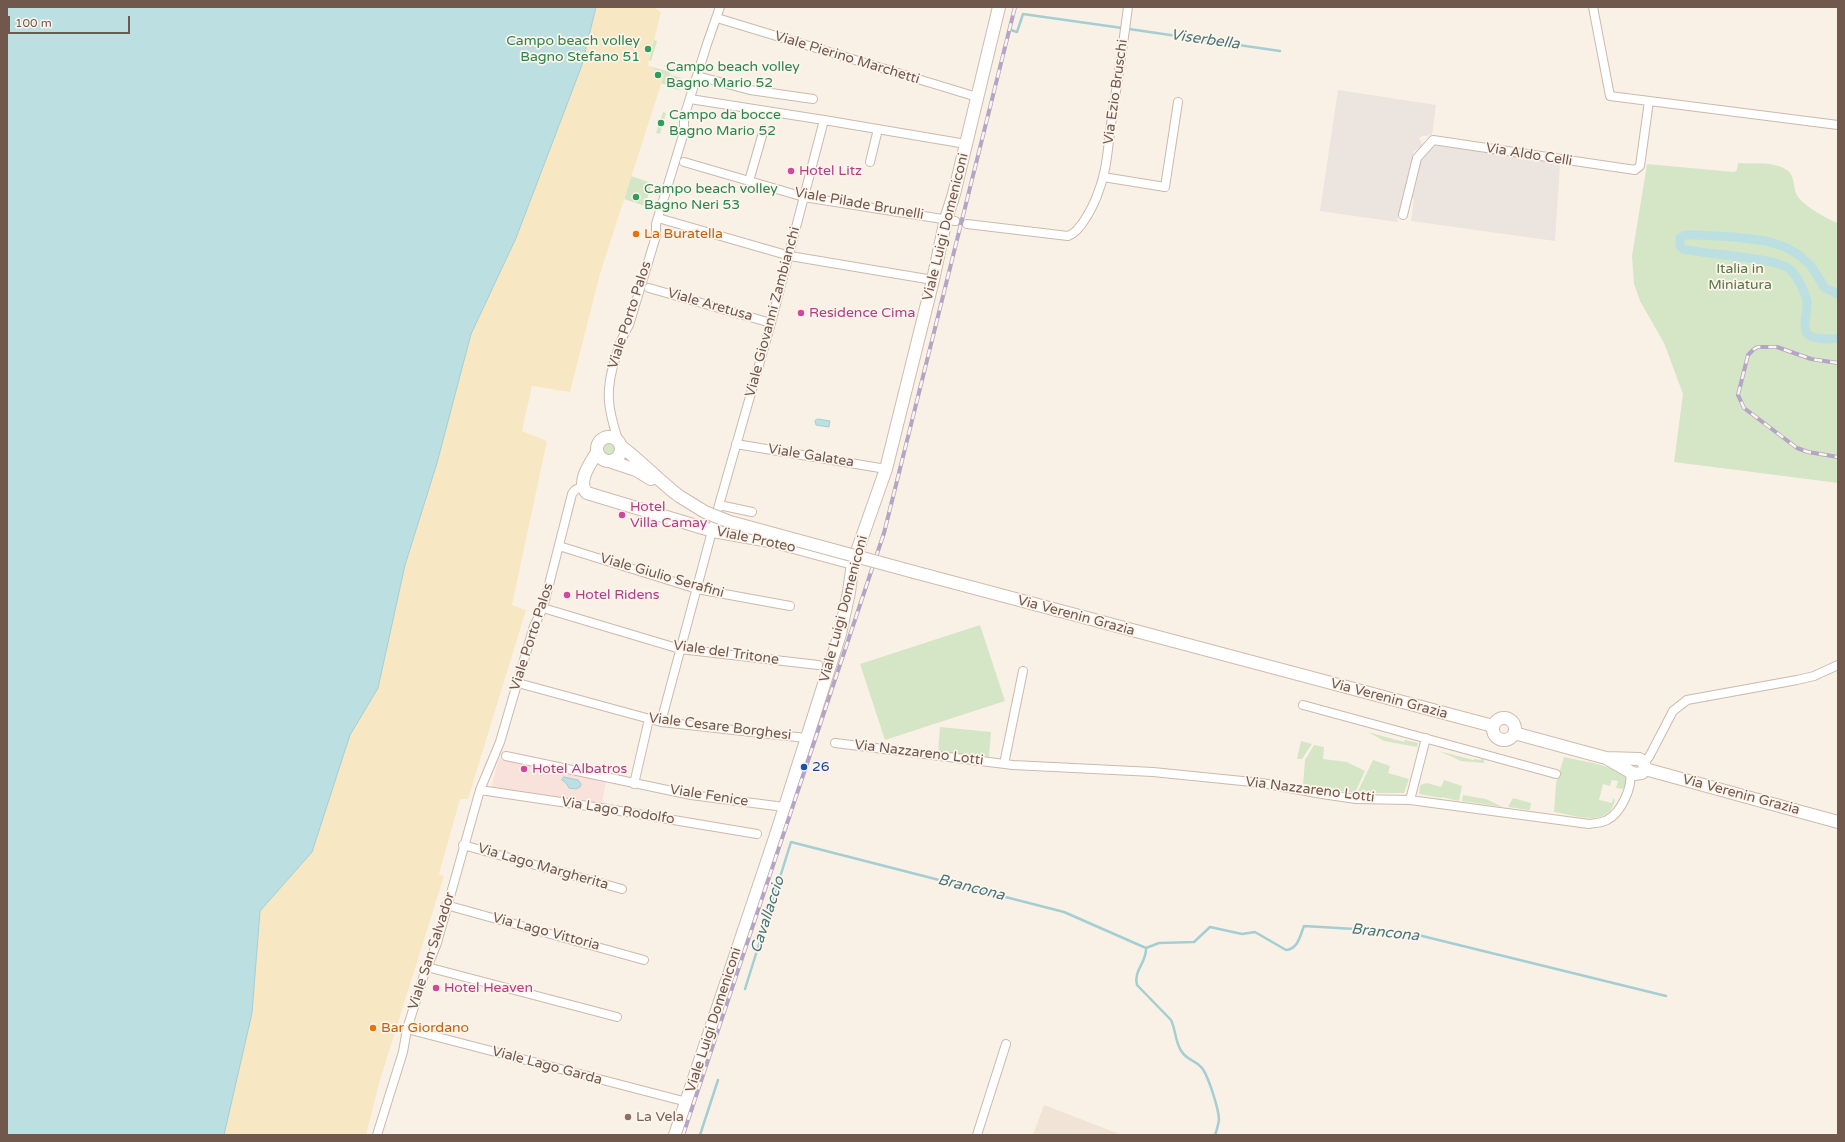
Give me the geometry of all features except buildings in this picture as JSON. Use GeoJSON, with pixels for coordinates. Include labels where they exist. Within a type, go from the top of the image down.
{"type":"FeatureCollection","features":[{"type":"Feature","properties":{"kind":"street","name":"Viale Porto Palos"},"geometry":{"type":"LineString","coordinates":[[620,443],[611,420],[608,403],[608,383],[622,335],[629,325],[656,236],[658,218],[684,132],[684,117],[720,7]]}},
{"type":"Feature","properties":{"kind":"street","name":"Viale Luigi Domeniconi"},"geometry":{"type":"LineString","coordinates":[[675,1135],[840,634],[850,592],[853,563],[886,469],[950,220],[954,194],[999,7]]}},
{"type":"Feature","properties":{"kind":"street","name":"Via Ezio Bruschi"},"geometry":{"type":"LineString","coordinates":[[967,224],[1062,236],[1073,234],[1078,230],[1094,204],[1103,177],[1128,7]]}},
{"type":"Feature","properties":{"kind":"street"},"geometry":{"type":"LineString","coordinates":[[1593,7],[1610,96],[1838,125]]}},
{"type":"Feature","properties":{"kind":"street","name":"Viale Pierino Marchetti"},"geometry":{"type":"LineString","coordinates":[[716,18],[977,97]]}},
{"type":"Feature","properties":{"kind":"street"},"geometry":{"type":"LineString","coordinates":[[697,76],[750,90],[813,99]]}},
{"type":"Feature","properties":{"kind":"street"},"geometry":{"type":"LineString","coordinates":[[690,99],[966,144]]}},
{"type":"Feature","properties":{"kind":"street","name":"Via Aldo Celli"},"geometry":{"type":"LineString","coordinates":[[1403,216],[1417,158],[1433,140],[1635,170],[1640,166],[1649,101]]}},
{"type":"Feature","properties":{"kind":"street"},"geometry":{"type":"LineString","coordinates":[[1103,177],[1165,187],[1178,102]]}},
{"type":"Feature","properties":{"kind":"street","name":"Viale Giovanni Zambianchi"},"geometry":{"type":"LineString","coordinates":[[661,722],[719,504],[772,323],[824,120]]}},
{"type":"Feature","properties":{"kind":"street"},"geometry":{"type":"LineString","coordinates":[[749,181],[764,129]]}},
{"type":"Feature","properties":{"kind":"street"},"geometry":{"type":"LineString","coordinates":[[870,162],[878,129]]}},
{"type":"Feature","properties":{"kind":"street","name":"Viale Pilade Brunelli"},"geometry":{"type":"LineString","coordinates":[[684,162],[804,197],[950,220]]}},
{"type":"Feature","properties":{"kind":"street"},"geometry":{"type":"LineString","coordinates":[[658,218],[790,256],[934,280]]}},
{"type":"Feature","properties":{"kind":"street","name":"Viale Aretusa"},"geometry":{"type":"LineString","coordinates":[[649,288],[772,323]]}},
{"type":"Feature","properties":{"kind":"street"},"geometry":{"type":"LineString","coordinates":[[611,437],[620,443],[621,454],[584,481],[597,452],[598,444],[603,438],[611,437]]}},
{"type":"Feature","properties":{"kind":"street","name":"Via Verenin Grazia"},"geometry":{"type":"LineString","coordinates":[[620,443],[666,486],[679,496],[705,512],[730,522],[1493,726],[1499,720],[1507,719],[1514,724],[1514,733],[1606,758],[1640,769],[1838,822]]}},
{"type":"Feature","properties":{"kind":"street","name":"Viale Galatea"},"geometry":{"type":"LineString","coordinates":[[736,444],[886,469]]}},
{"type":"Feature","properties":{"kind":"street"},"geometry":{"type":"LineString","coordinates":[[597,452],[601,459],[610,462]]}},
{"type":"Feature","properties":{"kind":"street","name":"Via Verenin Grazia"},"geometry":{"type":"LineString","coordinates":[[610,462],[636,470],[659,485],[666,486]]}},
{"type":"Feature","properties":{"kind":"street","name":"Viale Porto Palos"},"geometry":{"type":"LineString","coordinates":[[480,790],[500,742],[534,626],[543,608],[572,494],[584,481]]}},
{"type":"Feature","properties":{"kind":"street","name":"Viale Proteo"},"geometry":{"type":"LineString","coordinates":[[584,481],[587,493],[713,531],[775,542],[853,563]]}},
{"type":"Feature","properties":{"kind":"street"},"geometry":{"type":"LineString","coordinates":[[719,504],[752,512]]}},
{"type":"Feature","properties":{"kind":"street","name":"Viale Giulio Serafini"},"geometry":{"type":"LineString","coordinates":[[559,546],[697,589],[790,606]]}},
{"type":"Feature","properties":{"kind":"street","name":"Viale del Tritone"},"geometry":{"type":"LineString","coordinates":[[543,608],[680,649],[818,665]]}},
{"type":"Feature","properties":{"kind":"street"},"geometry":{"type":"LineString","coordinates":[[1640,769],[1649,757],[1673,711],[1687,700],[1797,680],[1814,676],[1838,665]]}},
{"type":"Feature","properties":{"kind":"street","name":"Via Nazzareno Lotti"},"geometry":{"type":"LineString","coordinates":[[1004,764],[1023,671]]}},
{"type":"Feature","properties":{"kind":"street","name":"Viale Cesare Borghesi"},"geometry":{"type":"LineString","coordinates":[[518,682],[661,722],[806,738]]}},
{"type":"Feature","properties":{"kind":"street"},"geometry":{"type":"LineString","coordinates":[[1303,705],[1556,774]]}},
{"type":"Feature","properties":{"kind":"street"},"geometry":{"type":"LineString","coordinates":[[634,784],[649,719]]}},
{"type":"Feature","properties":{"kind":"street"},"geometry":{"type":"LineString","coordinates":[[1410,800],[1426,738]]}},
{"type":"Feature","properties":{"kind":"street","name":"Via Nazzareno Lotti"},"geometry":{"type":"LineString","coordinates":[[835,743],[1004,764],[1052,768],[1153,772],[1262,783],[1356,799],[1410,800],[1589,824],[1599,823],[1613,816],[1629,792],[1632,780],[1640,769]]}},
{"type":"Feature","properties":{"kind":"street","name":"Viale Fenice"},"geometry":{"type":"LineString","coordinates":[[506,756],[691,795],[784,807]]}},
{"type":"Feature","properties":{"kind":"street","name":"Via Verenin Grazia"},"geometry":{"type":"LineString","coordinates":[[1606,758],[1639,759],[1640,769]]}},
{"type":"Feature","properties":{"kind":"street","name":"Via Lago Rodolfo"},"geometry":{"type":"LineString","coordinates":[[480,790],[608,809],[757,834]]}},
{"type":"Feature","properties":{"kind":"street","name":"Viale San Salvador"},"geometry":{"type":"LineString","coordinates":[[378,1135],[403,1052],[407,1029],[427,967],[437,943],[446,905],[460,863],[480,790]]}},
{"type":"Feature","properties":{"kind":"street","name":"Via Lago Margherita"},"geometry":{"type":"LineString","coordinates":[[464,845],[622,889]]}},
{"type":"Feature","properties":{"kind":"street","name":"Via Lago Vittoria"},"geometry":{"type":"LineString","coordinates":[[446,905],[644,960]]}},
{"type":"Feature","properties":{"kind":"street"},"geometry":{"type":"LineString","coordinates":[[427,967],[617,1018]]}},
{"type":"Feature","properties":{"kind":"street","name":"Viale Lago Garda"},"geometry":{"type":"LineString","coordinates":[[407,1029],[687,1102]]}},
{"type":"Feature","properties":{"kind":"street"},"geometry":{"type":"LineString","coordinates":[[977,1135],[1006,1044]]}},
{"type":"Feature","properties":{"kind":"shaded area"},"geometry":{"type":"Polygon","coordinates":[[[1338,90],[1436,105],[1432,135],[1422,136],[1419,138],[1423,146],[1414,151],[1397,222],[1320,211],[1338,90]]]}},
{"type":"Feature","properties":{"kind":"shaded area"},"geometry":{"type":"Polygon","coordinates":[[[1433,145],[1560,163],[1555,241],[1411,221],[1414,199],[1411,198],[1419,163],[1433,145]]]}},
{"type":"Feature","properties":{"kind":"shaded area","name":"Hotel Albatros"},"geometry":{"type":"Polygon","coordinates":[[[499,758],[606,781],[602,804],[491,788],[499,758]]]}},
{"type":"Feature","properties":{"kind":"shaded area"},"geometry":{"type":"Polygon","coordinates":[[[1044,1105],[1122,1135],[1033,1135],[1044,1105]]]}},
{"type":"Feature","properties":{"kind":"green space","name":"Campo beach volley Bagno Stefano 51"},"geometry":{"type":"Polygon","coordinates":[[[645,37],[657,41],[651,61],[639,57],[645,37]]]}},
{"type":"Feature","properties":{"kind":"green space","name":"Campo beach volley Bagno Mario 52"},"geometry":{"type":"Polygon","coordinates":[[[648,66],[671,72],[667,85],[645,78],[648,66]]]}},
{"type":"Feature","properties":{"kind":"green space"},"geometry":{"type":"Polygon","coordinates":[[[671,75],[682,78],[679,90],[667,87],[671,75]]]}},
{"type":"Feature","properties":{"kind":"green space","name":"Campo da bocce Bagno Mario 52"},"geometry":{"type":"Polygon","coordinates":[[[663,112],[666,113],[660,134],[656,133],[663,112]]]}},
{"type":"Feature","properties":{"kind":"green space","name":"Italia in Miniatura"},"geometry":{"type":"Polygon","coordinates":[[[1738,163],[1770,164],[1787,170],[1792,176],[1795,191],[1799,198],[1806,205],[1828,219],[1838,223],[1838,483],[1674,462],[1683,394],[1664,343],[1640,301],[1634,284],[1632,256],[1647,164],[1734,172],[1737,170],[1738,163]]]}},
{"type":"Feature","properties":{"kind":"green space"},"geometry":{"type":"Polygon","coordinates":[[[631,176],[652,183],[645,206],[624,199],[631,176]]]}},
{"type":"Feature","properties":{"kind":"green space"},"geometry":{"type":"Polygon","coordinates":[[[612,443],[615,444],[615,454],[608,455],[605,454],[604,447],[605,444],[612,443]]]}},
{"type":"Feature","properties":{"kind":"green space"},"geometry":{"type":"Polygon","coordinates":[[[980,625],[1005,701],[885,740],[860,664],[980,625]]]}},
{"type":"Feature","properties":{"kind":"green space"},"geometry":{"type":"Polygon","coordinates":[[[940,727],[991,732],[989,757],[938,752],[940,727]]]}},
{"type":"Feature","properties":{"kind":"green space"},"geometry":{"type":"Polygon","coordinates":[[[1368,732],[1404,742],[1405,740],[1418,743],[1417,747],[1384,741],[1368,732]]]}},
{"type":"Feature","properties":{"kind":"green space"},"geometry":{"type":"Polygon","coordinates":[[[1301,741],[1312,744],[1302,759],[1297,759],[1301,741]]]}},
{"type":"Feature","properties":{"kind":"green space"},"geometry":{"type":"Polygon","coordinates":[[[1314,745],[1324,747],[1323,759],[1347,762],[1365,771],[1355,793],[1303,785],[1305,760],[1314,745]]]}},
{"type":"Feature","properties":{"kind":"green space"},"geometry":{"type":"Polygon","coordinates":[[[1439,751],[1473,760],[1481,760],[1482,758],[1484,759],[1484,763],[1461,761],[1439,751]]]}},
{"type":"Feature","properties":{"kind":"green space"},"geometry":{"type":"Polygon","coordinates":[[[1564,757],[1607,767],[1622,774],[1627,779],[1623,789],[1616,788],[1618,781],[1612,780],[1610,786],[1603,784],[1599,800],[1612,803],[1613,798],[1615,800],[1611,809],[1605,815],[1597,818],[1589,818],[1554,812],[1556,783],[1564,757]]]}},
{"type":"Feature","properties":{"kind":"green space"},"geometry":{"type":"Polygon","coordinates":[[[1373,760],[1390,766],[1388,773],[1409,779],[1404,793],[1357,793],[1373,760]]]}},
{"type":"Feature","properties":{"kind":"green space"},"geometry":{"type":"Polygon","coordinates":[[[1444,780],[1462,786],[1459,801],[1419,794],[1420,785],[1427,783],[1441,787],[1444,780]]]}},
{"type":"Feature","properties":{"kind":"green space"},"geometry":{"type":"Polygon","coordinates":[[[1463,795],[1486,799],[1503,807],[1462,801],[1463,795]]]}},
{"type":"Feature","properties":{"kind":"green space"},"geometry":{"type":"Polygon","coordinates":[[[1513,798],[1531,803],[1530,810],[1508,807],[1513,798]]]}},
{"type":"Feature","properties":{"kind":"sand"},"geometry":{"type":"Polygon","coordinates":[[[596,7],[654,7],[661,12],[648,65],[664,75],[600,274],[570,392],[532,386],[522,431],[547,441],[512,605],[526,610],[468,799],[460,799],[439,874],[444,876],[380,1080],[366,1135],[224,1135],[252,1013],[260,911],[312,852],[350,735],[378,688],[405,565],[437,463],[471,334],[516,238],[582,65],[596,7]]]}},
{"type":"Feature","properties":{"kind":"water"},"geometry":{"type":"Polygon","coordinates":[[[7,7],[596,7],[582,65],[516,238],[471,334],[437,463],[405,565],[378,688],[350,735],[312,852],[260,911],[252,1013],[224,1135],[7,1135],[7,7]]]}},
{"type":"Feature","properties":{"kind":"water"},"geometry":{"type":"Polygon","coordinates":[[[818,419],[830,421],[829,427],[816,425],[815,421],[818,419]]]}},
{"type":"Feature","properties":{"kind":"water"},"geometry":{"type":"Polygon","coordinates":[[[564,777],[578,780],[581,784],[580,787],[576,789],[569,788],[562,780],[564,777]]]}},
{"type":"Feature","properties":{"kind":"waterway","name":"Viserbella"},"geometry":{"type":"LineString","coordinates":[[1011,30],[1017,32],[1023,14],[1122,28]]}},
{"type":"Feature","properties":{"kind":"waterway","name":"Viserbella"},"geometry":{"type":"LineString","coordinates":[[1129,29],[1280,51]]}},
{"type":"Feature","properties":{"kind":"waterway"},"geometry":{"type":"LineString","coordinates":[[1838,294],[1825,288],[1811,266],[1799,255],[1785,247],[1766,241],[1734,237],[1685,235],[1680,238],[1680,246],[1683,249],[1757,259],[1772,262],[1791,270],[1805,295],[1807,303],[1805,329],[1807,334],[1817,338],[1838,338]]}},
{"type":"Feature","properties":{"kind":"waterway","name":"Brancona"},"geometry":{"type":"LineString","coordinates":[[745,989],[791,842],[1064,912],[1146,948]]}},
{"type":"Feature","properties":{"kind":"waterway","name":"Brancona"},"geometry":{"type":"LineString","coordinates":[[1146,948],[1159,943],[1194,942],[1210,927],[1242,934],[1255,932],[1286,950],[1296,945],[1304,926],[1406,932],[1666,996]]}},
{"type":"Feature","properties":{"kind":"waterway","name":"Brancona"},"geometry":{"type":"LineString","coordinates":[[1146,948],[1146,953],[1137,975],[1137,985],[1171,1020],[1178,1045],[1184,1055],[1199,1065],[1204,1071],[1213,1092],[1219,1115],[1215,1135]]}},
{"type":"Feature","properties":{"kind":"waterway","name":"Cavallaccio"},"geometry":{"type":"LineString","coordinates":[[700,1135],[718,1080]]}},
{"type":"Feature","properties":{"kind":"tunnel"},"geometry":{"type":"LineString","coordinates":[[955,221],[967,224]]}},
{"type":"Feature","properties":{"kind":"railway"},"geometry":{"type":"LineString","coordinates":[[683,1135],[884,533],[1015,7]]}},
{"type":"Feature","properties":{"kind":"railway"},"geometry":{"type":"LineString","coordinates":[[1838,363],[1811,359],[1777,347],[1758,347],[1748,355],[1738,395],[1744,408],[1797,448],[1808,452],[1838,457]]}},
{"type":"Feature","properties":{"kind":"place","name":"Campo beach volley Bagno Stefano 51"},"geometry":{"type":"Point","coordinates":[648,49]}},
{"type":"Feature","properties":{"kind":"place","name":"Campo beach volley Bagno Mario 52"},"geometry":{"type":"Point","coordinates":[658,75]}},
{"type":"Feature","properties":{"kind":"place","name":"Campo da bocce Bagno Mario 52"},"geometry":{"type":"Point","coordinates":[661,123]}},
{"type":"Feature","properties":{"kind":"place","name":"Hotel Litz"},"geometry":{"type":"Point","coordinates":[791,171]}},
{"type":"Feature","properties":{"kind":"place","name":"Campo beach volley Bagno Neri 53"},"geometry":{"type":"Point","coordinates":[636,197]}},
{"type":"Feature","properties":{"kind":"place","name":"La Buratella"},"geometry":{"type":"Point","coordinates":[636,234]}},
{"type":"Feature","properties":{"kind":"place","name":"Residence Cima"},"geometry":{"type":"Point","coordinates":[801,313]}},
{"type":"Feature","properties":{"kind":"place","name":"Hotel Villa Camay"},"geometry":{"type":"Point","coordinates":[622,515]}},
{"type":"Feature","properties":{"kind":"place","name":"Hotel Ridens"},"geometry":{"type":"Point","coordinates":[567,595]}},
{"type":"Feature","properties":{"kind":"place","name":"26"},"geometry":{"type":"Point","coordinates":[804,767]}},
{"type":"Feature","properties":{"kind":"place","name":"Hotel Albatros"},"geometry":{"type":"Point","coordinates":[524,769]}},
{"type":"Feature","properties":{"kind":"place","name":"Hotel Heaven"},"geometry":{"type":"Point","coordinates":[436,988]}},
{"type":"Feature","properties":{"kind":"place","name":"Bar Giordano"},"geometry":{"type":"Point","coordinates":[373,1028]}},
{"type":"Feature","properties":{"kind":"place","name":"La Vela"},"geometry":{"type":"Point","coordinates":[628,1117]}}]}
